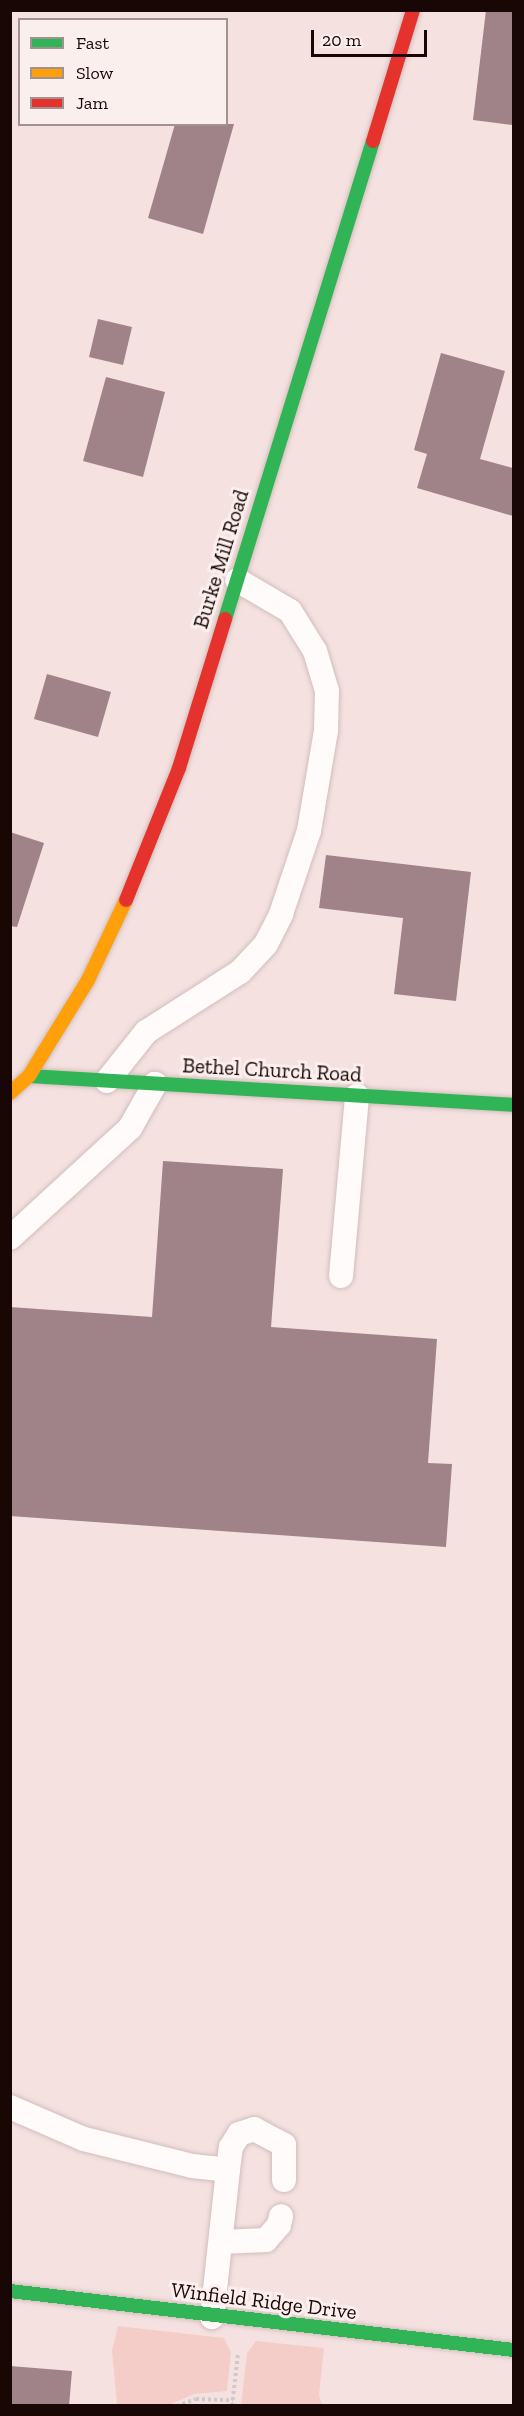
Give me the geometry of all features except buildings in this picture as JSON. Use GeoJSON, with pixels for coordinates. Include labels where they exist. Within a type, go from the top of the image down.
{"type":"FeatureCollection","features":[{"type":"Feature","properties":{"kind":"street","name":"Burke Mill Road"},"geometry":{"type":"LineString","coordinates":[[10,1093],[29,1076],[88,980],[124,906],[179,768],[413,10]]}},
{"type":"Feature","properties":{"kind":"street","name":"Bethel Church Road"},"geometry":{"type":"LineString","coordinates":[[29,1076],[513,1105]]}},
{"type":"Feature","properties":{"kind":"street","name":"Winfield Ridge Drive"},"geometry":{"type":"LineString","coordinates":[[10,2292],[513,2350]]}},
{"type":"Feature","properties":{"kind":"lane"},"geometry":{"type":"LineString","coordinates":[[106,1081],[146,1032],[240,972],[266,944],[281,914],[309,831],[326,731],[327,691],[315,651],[290,611],[237,580]]}},
{"type":"Feature","properties":{"kind":"lane"},"geometry":{"type":"LineString","coordinates":[[10,1238],[130,1128],[155,1084]]}},
{"type":"Feature","properties":{"kind":"lane"},"geometry":{"type":"LineString","coordinates":[[341,1276],[357,1096]]}},
{"type":"Feature","properties":{"kind":"lane"},"geometry":{"type":"LineString","coordinates":[[10,2107],[84,2139],[192,2166],[228,2170]]}},
{"type":"Feature","properties":{"kind":"lane"},"geometry":{"type":"LineString","coordinates":[[212,2317],[231,2147],[239,2134],[254,2129],[284,2145],[284,2180]]}},
{"type":"Feature","properties":{"kind":"lane"},"geometry":{"type":"LineString","coordinates":[[221,2242],[266,2240],[279,2225],[280,2216]]}},
{"type":"Feature","properties":{"kind":"path"},"geometry":{"type":"LineString","coordinates":[[177,2406],[196,2399],[232,2403],[242,2320]]}},
{"type":"Feature","properties":{"kind":"shaded area"},"geometry":{"type":"Polygon","coordinates":[[[118,2326],[224,2338],[231,2352],[227,2391],[194,2394],[169,2405],[117,2405],[112,2350],[118,2326]]]}},
{"type":"Feature","properties":{"kind":"shaded area"},"geometry":{"type":"Polygon","coordinates":[[[256,2341],[324,2348],[319,2395],[322,2405],[241,2405],[247,2353],[256,2341]]]}},
{"type":"Feature","properties":{"kind":"traffic: fast"},"geometry":{"type":"LineString","coordinates":[[225,619],[373,141]]}},
{"type":"Feature","properties":{"kind":"traffic: fast"},"geometry":{"type":"LineString","coordinates":[[29,1076],[514,1105]]}},
{"type":"Feature","properties":{"kind":"traffic: fast"},"geometry":{"type":"LineString","coordinates":[[10,2291],[514,2350]]}},
{"type":"Feature","properties":{"kind":"traffic: slow"},"geometry":{"type":"LineString","coordinates":[[10,1093],[29,1076],[88,980],[126,900]]}},
{"type":"Feature","properties":{"kind":"traffic: jam"},"geometry":{"type":"LineString","coordinates":[[373,141],[413,10]]}},
{"type":"Feature","properties":{"kind":"traffic: jam"},"geometry":{"type":"LineString","coordinates":[[126,900],[179,768],[225,619]]}}]}
